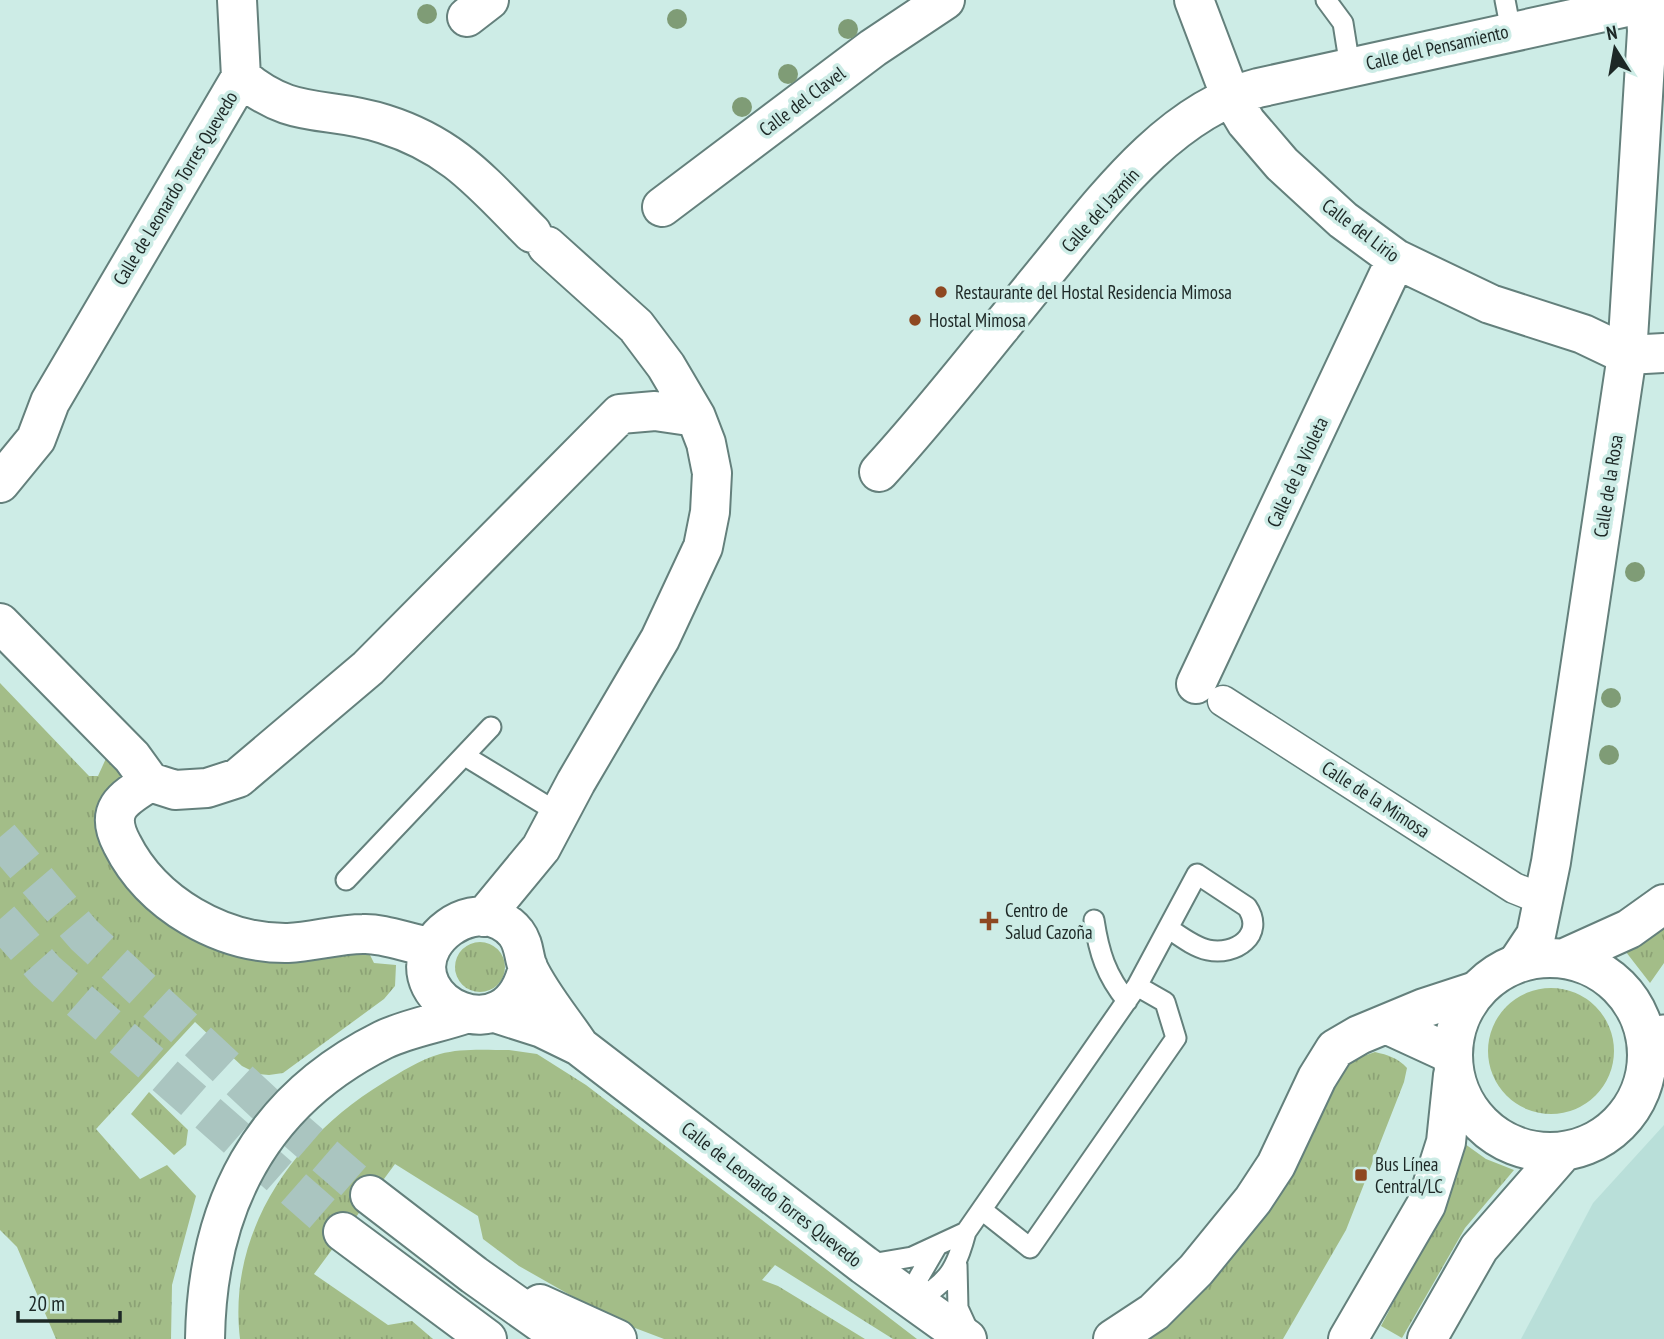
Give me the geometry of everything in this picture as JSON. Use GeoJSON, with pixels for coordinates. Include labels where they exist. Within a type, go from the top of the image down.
{"type":"FeatureCollection","features":[{"type":"Feature","properties":{"kind":"street"},"geometry":{"type":"LineString","coordinates":[[237,0],[240,77]]}},
{"type":"Feature","properties":{"kind":"street","name":"Calle del Clavel"},"geometry":{"type":"LineString","coordinates":[[662,207],[873,48],[945,0]]}},
{"type":"Feature","properties":{"kind":"street","name":"Calle del Lirio"},"geometry":{"type":"LineString","coordinates":[[1194,0],[1230,95],[1246,122],[1282,164],[1343,220],[1396,259],[1490,304],[1646,354]]}},
{"type":"Feature","properties":{"kind":"street","name":"Calle del Pensamiento"},"geometry":{"type":"LineString","coordinates":[[1230,95],[1350,66],[1508,15],[1645,1]]}},
{"type":"Feature","properties":{"kind":"street","name":"Calle de la Rosa"},"geometry":{"type":"LineString","coordinates":[[1518,962],[1536,935],[1646,354],[1645,1]]}},
{"type":"Feature","properties":{"kind":"street","name":"Calle de Leonardo Torres Quevedo"},"geometry":{"type":"LineString","coordinates":[[0,483],[36,439],[50,402],[240,77],[276,103],[302,110],[353,115],[387,125],[444,149],[460,160],[540,239],[636,326],[666,366],[696,417],[712,473],[703,547],[660,639],[541,848],[484,917]]}},
{"type":"Feature","properties":{"kind":"street","name":"Calle del Jazmín"},"geometry":{"type":"LineString","coordinates":[[879,472],[1097,210],[1163,142],[1200,112],[1230,95]]}},
{"type":"Feature","properties":{"kind":"street","name":"Calle de la Violeta"},"geometry":{"type":"LineString","coordinates":[[1210,692],[1396,259]]}},
{"type":"Feature","properties":{"kind":"street"},"geometry":{"type":"LineString","coordinates":[[0,622],[132,757],[150,782],[176,790],[207,788],[238,778],[368,668],[666,366]]}},
{"type":"Feature","properties":{"kind":"street"},"geometry":{"type":"LineString","coordinates":[[620,414],[655,411],[696,417]]}},
{"type":"Feature","properties":{"kind":"street","name":"Calle de la Mimosa"},"geometry":{"type":"LineString","coordinates":[[1210,692],[1514,888],[1529,894]]}},
{"type":"Feature","properties":{"kind":"street"},"geometry":{"type":"LineString","coordinates":[[150,782],[123,798],[115,813],[116,832],[127,854],[145,875],[162,894],[185,912],[216,930],[250,939],[286,943],[364,933],[429,960]]}},
{"type":"Feature","properties":{"kind":"street","name":"Calle de Leonardo Torres Quevedo"},"geometry":{"type":"LineString","coordinates":[[541,848],[523,952],[579,1046]]}},
{"type":"Feature","properties":{"kind":"street"},"geometry":{"type":"LineString","coordinates":[[1348,1339],[1426,1205],[1446,1142],[1452,1063],[1461,1014],[1476,991],[1494,974],[1518,962],[1567,957],[1629,929],[1664,904]]}},
{"type":"Feature","properties":{"kind":"street"},"geometry":{"type":"LineString","coordinates":[[205,1339],[208,1271],[215,1240],[223,1213],[245,1167],[276,1124],[322,1077],[385,1039],[512,1002],[524,986],[523,952],[499,920],[472,915],[447,926],[429,960],[411,1005],[385,1039]]}},
{"type":"Feature","properties":{"kind":"street"},"geometry":{"type":"LineString","coordinates":[[1388,1025],[1452,1063],[1464,1104],[1488,1131],[1509,1144],[1541,1153],[1563,1152],[1591,1144],[1614,1129],[1637,1100],[1658,1026],[1636,1008],[1616,983],[1590,966],[1567,957]]}},
{"type":"Feature","properties":{"kind":"street"},"geometry":{"type":"LineString","coordinates":[[429,960],[434,992],[447,1006],[480,1013]]}},
{"type":"Feature","properties":{"kind":"street"},"geometry":{"type":"LineString","coordinates":[[1113,1339],[1154,1311],[1188,1278],[1253,1200],[1276,1165],[1317,1078],[1335,1049],[1359,1035],[1388,1025],[1424,1007],[1476,991]]}},
{"type":"Feature","properties":{"kind":"street","name":"Calle de Leonardo Torres Quevedo"},"geometry":{"type":"LineString","coordinates":[[480,1013],[542,1028],[579,1046],[864,1265],[967,1339]]}},
{"type":"Feature","properties":{"kind":"street"},"geometry":{"type":"LineString","coordinates":[[1427,1339],[1479,1248],[1563,1152]]}},
{"type":"Feature","properties":{"kind":"street"},"geometry":{"type":"LineString","coordinates":[[370,1195],[474,1275],[564,1339]]}},
{"type":"Feature","properties":{"kind":"street"},"geometry":{"type":"LineString","coordinates":[[343,1232],[396,1274],[487,1339]]}},
{"type":"Feature","properties":{"kind":"street"},"geometry":{"type":"LineString","coordinates":[[396,1274],[465,1339]]}},
{"type":"Feature","properties":{"kind":"street"},"geometry":{"type":"LineString","coordinates":[[474,1275],[617,1339]]}},
{"type":"Feature","properties":{"kind":"lane"},"geometry":{"type":"LineString","coordinates":[[1326,0],[1343,23],[1350,66]]}},
{"type":"Feature","properties":{"kind":"lane"},"geometry":{"type":"LineString","coordinates":[[346,880],[491,727]]}},
{"type":"Feature","properties":{"kind":"lane"},"geometry":{"type":"LineString","coordinates":[[465,756],[560,814]]}},
{"type":"Feature","properties":{"kind":"lane"},"geometry":{"type":"LineString","coordinates":[[973,1339],[958,1308],[957,1265],[966,1232],[1132,993],[1168,928],[1198,874],[1247,907],[1252,914],[1250,937],[1241,947],[1220,952],[1204,950],[1168,928]]}},
{"type":"Feature","properties":{"kind":"lane"},"geometry":{"type":"LineString","coordinates":[[982,1210],[1030,1248],[1176,1038],[1165,1002],[1132,993],[1112,982],[1100,957],[1094,920]]}},
{"type":"Feature","properties":{"kind":"lane"},"geometry":{"type":"LineString","coordinates":[[864,1265],[912,1257],[966,1232]]}},
{"type":"Feature","properties":{"kind":"lane"},"geometry":{"type":"LineString","coordinates":[[915,1302],[919,1277],[937,1246]]}},
{"type":"Feature","properties":{"kind":"lane"},"geometry":{"type":"LineString","coordinates":[[915,1302],[941,1286],[957,1265]]}},
{"type":"Feature","properties":{"kind":"shaded area"},"geometry":{"type":"Polygon","coordinates":[[[1664,1125],[1664,1339],[1521,1339],[1593,1203],[1664,1125]]]}},
{"type":"Feature","properties":{"kind":"green space"},"geometry":{"type":"Polygon","coordinates":[[[0,683],[89,776],[98,776],[108,754],[119,771],[147,899],[368,951],[374,963],[396,965],[395,986],[384,999],[283,1073],[258,1074],[242,1066],[195,1022],[96,1129],[140,1179],[167,1165],[196,1196],[172,1285],[171,1339],[56,1339],[17,1247],[0,1230],[0,683]]]}},
{"type":"Feature","properties":{"kind":"green space"},"geometry":{"type":"Polygon","coordinates":[[[1664,926],[1664,963],[1650,983],[1626,952],[1664,926]]]}},
{"type":"Feature","properties":{"kind":"green space"},"geometry":{"type":"Polygon","coordinates":[[[480,942],[497,950],[505,967],[497,984],[480,992],[463,984],[455,967],[463,950],[480,942]]]}},
{"type":"Feature","properties":{"kind":"green space"},"geometry":{"type":"Polygon","coordinates":[[[1551,988],[1575,992],[1596,1006],[1610,1027],[1614,1051],[1610,1075],[1596,1096],[1575,1110],[1551,1114],[1527,1110],[1506,1096],[1492,1075],[1488,1051],[1492,1027],[1506,1006],[1527,992],[1551,988]]]}},
{"type":"Feature","properties":{"kind":"green space"},"geometry":{"type":"Polygon","coordinates":[[[509,1050],[537,1054],[586,1085],[917,1339],[893,1339],[775,1265],[762,1280],[778,1286],[865,1339],[664,1339],[614,1320],[519,1266],[483,1239],[478,1216],[395,1164],[314,1274],[388,1325],[412,1321],[433,1339],[240,1339],[239,1299],[244,1261],[256,1225],[273,1191],[295,1159],[321,1131],[351,1105],[383,1083],[425,1060],[457,1051],[509,1050]]]}},
{"type":"Feature","properties":{"kind":"green space"},"geometry":{"type":"Polygon","coordinates":[[[1375,1052],[1392,1057],[1407,1068],[1404,1082],[1346,1230],[1283,1339],[1145,1339],[1346,1062],[1375,1052]]]}},
{"type":"Feature","properties":{"kind":"green space"},"geometry":{"type":"Polygon","coordinates":[[[149,1092],[188,1130],[186,1145],[174,1155],[131,1114],[149,1092]]]}},
{"type":"Feature","properties":{"kind":"green space"},"geometry":{"type":"Polygon","coordinates":[[[1465,1144],[1486,1159],[1514,1170],[1465,1228],[1402,1338],[1381,1326],[1433,1227],[1465,1144]]]}},
{"type":"Feature","properties":{"kind":"tunnel"},"geometry":{"type":"LineString","coordinates":[[0,837],[84,935],[266,1105],[370,1195]]}},
{"type":"Feature","properties":{"kind":"tunnel"},"geometry":{"type":"LineString","coordinates":[[0,919],[46,971],[343,1232]]}},
{"type":"Feature","properties":{"kind":"place","name":"Restaurante del Hostal Residencia Mimosa"},"geometry":{"type":"Point","coordinates":[941,292]}},
{"type":"Feature","properties":{"kind":"place","name":"Hostal Mimosa"},"geometry":{"type":"Point","coordinates":[915,320]}},
{"type":"Feature","properties":{"kind":"place","name":"Centro de Salud Cazoña"},"geometry":{"type":"Point","coordinates":[989,921]}},
{"type":"Feature","properties":{"kind":"place","name":"Bus Línea Central/LC"},"geometry":{"type":"Point","coordinates":[1361,1175]}}]}
